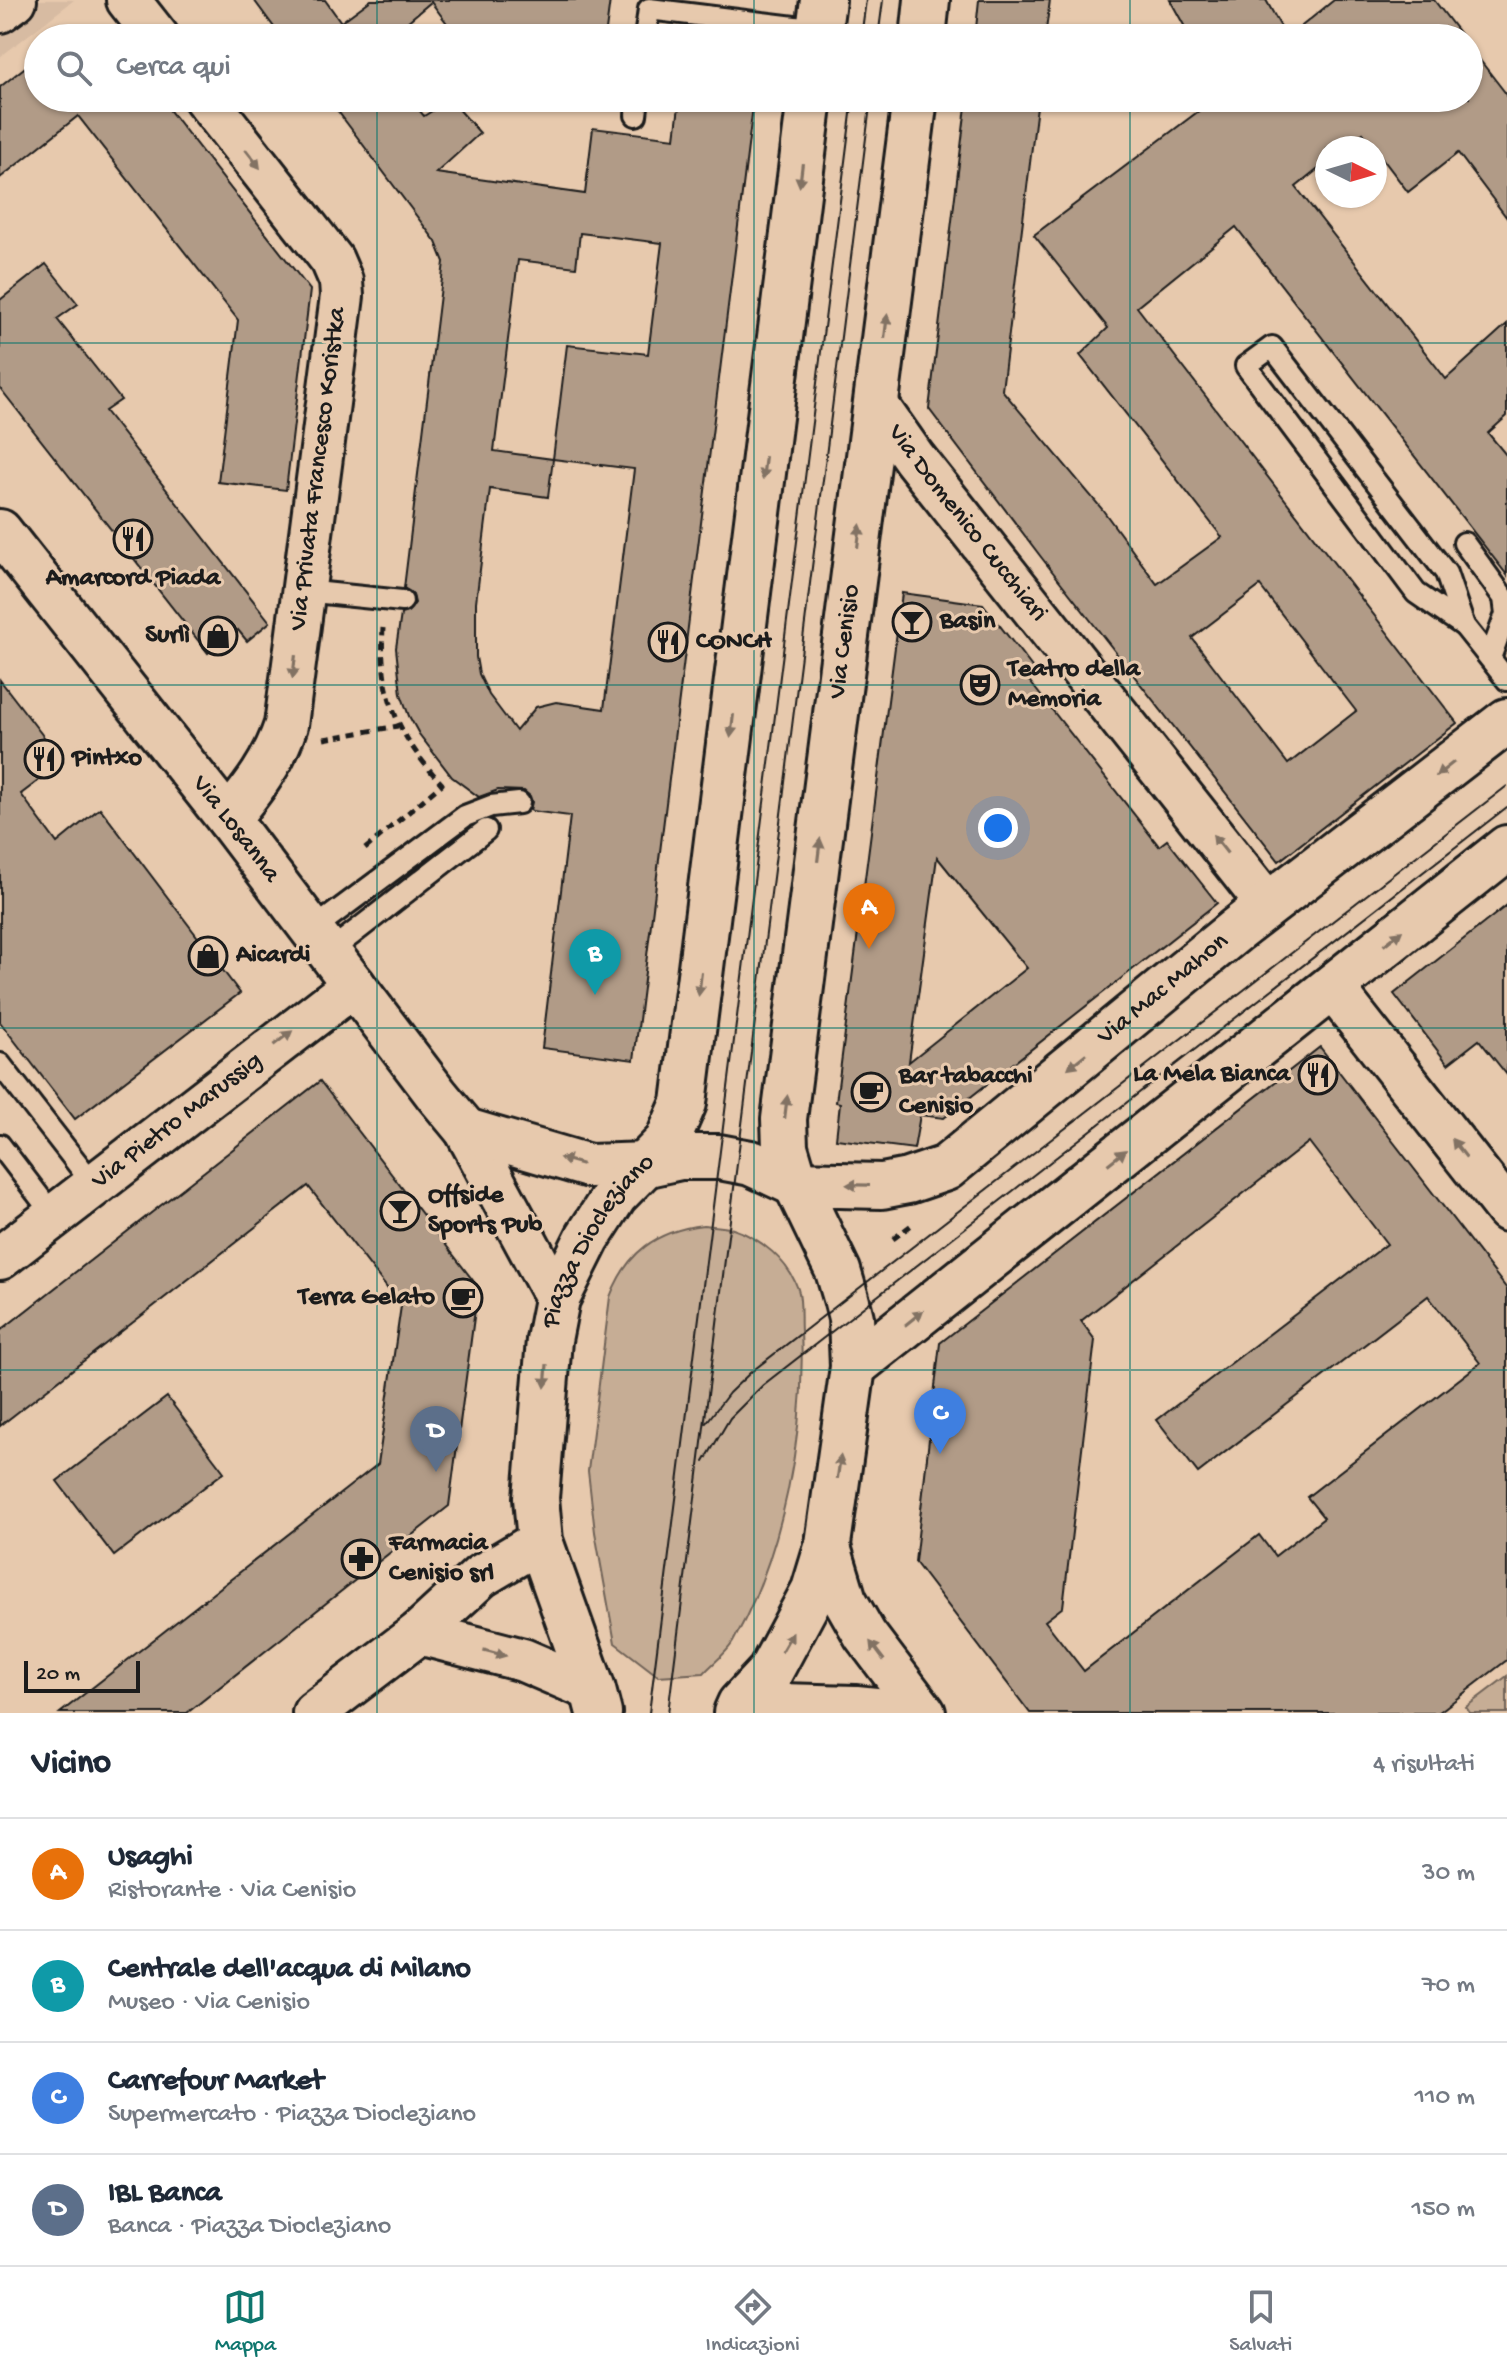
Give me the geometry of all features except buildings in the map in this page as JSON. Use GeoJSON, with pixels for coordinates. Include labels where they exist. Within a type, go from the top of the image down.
{"type":"FeatureCollection","features":[{"type":"Feature","properties":{"kind":"main road"},"geometry":{"type":"LineString","coordinates":[[924,24],[927,0]]}},
{"type":"Feature","properties":{"kind":"main road"},"geometry":{"type":"LineString","coordinates":[[648,1164],[667,1142],[684,1103],[808,112]]}},
{"type":"Feature","properties":{"kind":"main road","name":"Via Cenisio"},"geometry":{"type":"LineString","coordinates":[[796,1184],[785,1147],[784,1119],[913,112]]}},
{"type":"Feature","properties":{"kind":"main road","name":"Via Mac Mahon"},"geometry":{"type":"LineString","coordinates":[[796,1184],[882,1186],[946,1168],[1268,905],[1507,721]]}},
{"type":"Feature","properties":{"kind":"main road"},"geometry":{"type":"LineString","coordinates":[[853,1367],[1507,848]]}},
{"type":"Feature","properties":{"kind":"main road","name":"Piazza Diocleziano"},"geometry":{"type":"LineString","coordinates":[[596,1701],[540,1541],[536,1498],[549,1340],[557,1299],[588,1237],[615,1195],[648,1164],[680,1157],[728,1158],[751,1163],[796,1184]]}},
{"type":"Feature","properties":{"kind":"main road"},"geometry":{"type":"LineString","coordinates":[[738,1708],[770,1672],[814,1590],[828,1544],[853,1367],[851,1318],[838,1271],[796,1184]]}},
{"type":"Feature","properties":{"kind":"street"},"geometry":{"type":"LineString","coordinates":[[0,11],[15,0]]}},
{"type":"Feature","properties":{"kind":"street"},"geometry":{"type":"LineString","coordinates":[[128,0],[147,24]]}},
{"type":"Feature","properties":{"kind":"street","name":"Via Privata Francesco Koristka"},"geometry":{"type":"LineString","coordinates":[[216,112],[332,260],[341,281],[342,296],[286,725],[280,745],[264,775],[228,819]]}},
{"type":"Feature","properties":{"kind":"street","name":"Via Domenico Cucchiari"},"geometry":{"type":"LineString","coordinates":[[876,404],[933,482],[1268,905]]}},
{"type":"Feature","properties":{"kind":"street","name":"Via Losanna"},"geometry":{"type":"LineString","coordinates":[[0,531],[228,819],[466,1130],[557,1299]]}},
{"type":"Feature","properties":{"kind":"street","name":"Via Pietro Marussig"},"geometry":{"type":"LineString","coordinates":[[0,1258],[354,985]]}},
{"type":"Feature","properties":{"kind":"street"},"geometry":{"type":"LineString","coordinates":[[1332,987],[1507,1210]]}},
{"type":"Feature","properties":{"kind":"street"},"geometry":{"type":"LineString","coordinates":[[466,1130],[589,1166],[648,1164]]}},
{"type":"Feature","properties":{"kind":"street"},"geometry":{"type":"LineString","coordinates":[[314,1713],[419,1633],[481,1576],[540,1541]]}},
{"type":"Feature","properties":{"kind":"street"},"geometry":{"type":"LineString","coordinates":[[828,1544],[845,1600],[865,1635],[924,1713]]}},
{"type":"Feature","properties":{"kind":"street"},"geometry":{"type":"LineString","coordinates":[[419,1633],[523,1660],[596,1701]]}},
{"type":"Feature","properties":{"kind":"street"},"geometry":{"type":"LineString","coordinates":[[738,1708],[856,1707],[914,1713]]}},
{"type":"Feature","properties":{"kind":"lane"},"geometry":{"type":"LineString","coordinates":[[647,24],[649,9],[820,23]]}},
{"type":"Feature","properties":{"kind":"lane"},"geometry":{"type":"LineString","coordinates":[[1464,626],[1446,573],[1272,347],[1246,366],[1416,593],[1464,626],[1507,680]]}},
{"type":"Feature","properties":{"kind":"lane"},"geometry":{"type":"LineString","coordinates":[[1464,543],[1504,598],[1506,614],[1490,658]]}},
{"type":"Feature","properties":{"kind":"lane"},"geometry":{"type":"LineString","coordinates":[[304,591],[394,600]]}},
{"type":"Feature","properties":{"kind":"lane"},"geometry":{"type":"LineString","coordinates":[[321,941],[465,816],[491,806],[519,803]]}},
{"type":"Feature","properties":{"kind":"lane"},"geometry":{"type":"LineString","coordinates":[[321,941],[486,830]]}},
{"type":"Feature","properties":{"kind":"lane"},"geometry":{"type":"LineString","coordinates":[[0,1064],[94,1185]]}},
{"type":"Feature","properties":{"kind":"lane"},"geometry":{"type":"LineString","coordinates":[[0,1145],[54,1216]]}},
{"type":"Feature","properties":{"kind":"path"},"geometry":{"type":"LineString","coordinates":[[364,851],[442,784],[398,726],[389,701],[382,650],[394,600]]}},
{"type":"Feature","properties":{"kind":"path"},"geometry":{"type":"LineString","coordinates":[[318,740],[398,726]]}},
{"type":"Feature","properties":{"kind":"shaded area"},"geometry":{"type":"Polygon","coordinates":[[[0,0],[74,0],[43,24],[24,24],[24,39],[0,57],[0,0]]]}},
{"type":"Feature","properties":{"kind":"shaded area"},"geometry":{"type":"Polygon","coordinates":[[[703,1225],[730,1228],[754,1238],[788,1269],[798,1289],[800,1304],[800,1410],[788,1491],[778,1532],[750,1608],[733,1642],[704,1673],[658,1676],[615,1643],[595,1532],[588,1471],[610,1297],[617,1281],[645,1246],[671,1232],[703,1225]]]}},
{"type":"Feature","properties":{"kind":"shaded area"},"geometry":{"type":"Polygon","coordinates":[[[1507,1676],[1507,1713],[1470,1713],[1466,1707],[1507,1676]]]}},
{"type":"Feature","properties":{"kind":"tram line"},"geometry":{"type":"LineString","coordinates":[[863,24],[866,0]]}},
{"type":"Feature","properties":{"kind":"tram line"},"geometry":{"type":"LineString","coordinates":[[880,24],[883,0]]}},
{"type":"Feature","properties":{"kind":"tram line"},"geometry":{"type":"LineString","coordinates":[[649,1713],[851,112]]}},
{"type":"Feature","properties":{"kind":"tram line"},"geometry":{"type":"LineString","coordinates":[[668,1713],[869,112]]}},
{"type":"Feature","properties":{"kind":"tram line"},"geometry":{"type":"LineString","coordinates":[[706,1423],[729,1393],[751,1372],[1507,786]]}},
{"type":"Feature","properties":{"kind":"tram line"},"geometry":{"type":"LineString","coordinates":[[704,1462],[730,1418],[763,1385],[1507,807]]}},
{"type":"Feature","properties":{"kind":"place","name":"Amarcord Piada"},"geometry":{"type":"Point","coordinates":[133,539]}},
{"type":"Feature","properties":{"kind":"place","name":"Basin"},"geometry":{"type":"Point","coordinates":[912,622]}},
{"type":"Feature","properties":{"kind":"place","name":"Surlì"},"geometry":{"type":"Point","coordinates":[218,636]}},
{"type":"Feature","properties":{"kind":"place","name":"CONCH"},"geometry":{"type":"Point","coordinates":[668,642]}},
{"type":"Feature","properties":{"kind":"place","name":"Teatro della Memoria"},"geometry":{"type":"Point","coordinates":[980,685]}},
{"type":"Feature","properties":{"kind":"place","name":"Pintxo"},"geometry":{"type":"Point","coordinates":[44,759]}},
{"type":"Feature","properties":{"kind":"place","name":"Usaghi"},"geometry":{"type":"Point","coordinates":[869,949]}},
{"type":"Feature","properties":{"kind":"place","name":"Aicardi"},"geometry":{"type":"Point","coordinates":[208,956]}},
{"type":"Feature","properties":{"kind":"place","name":"Centrale dell'acqua di Milano"},"geometry":{"type":"Point","coordinates":[595,995]}},
{"type":"Feature","properties":{"kind":"place","name":"La Mela Bianca"},"geometry":{"type":"Point","coordinates":[1318,1075]}},
{"type":"Feature","properties":{"kind":"place","name":"Bar tabacchi Cenisio"},"geometry":{"type":"Point","coordinates":[871,1092]}},
{"type":"Feature","properties":{"kind":"place","name":"Offside Sports Pub"},"geometry":{"type":"Point","coordinates":[400,1211]}},
{"type":"Feature","properties":{"kind":"place","name":"Terra Gelato"},"geometry":{"type":"Point","coordinates":[463,1298]}},
{"type":"Feature","properties":{"kind":"place","name":"Carrefour Market"},"geometry":{"type":"Point","coordinates":[940,1454]}},
{"type":"Feature","properties":{"kind":"place","name":"IBL Banca"},"geometry":{"type":"Point","coordinates":[436,1472]}},
{"type":"Feature","properties":{"kind":"place","name":"Farmacia Cenisio srl"},"geometry":{"type":"Point","coordinates":[361,1559]}}]}
